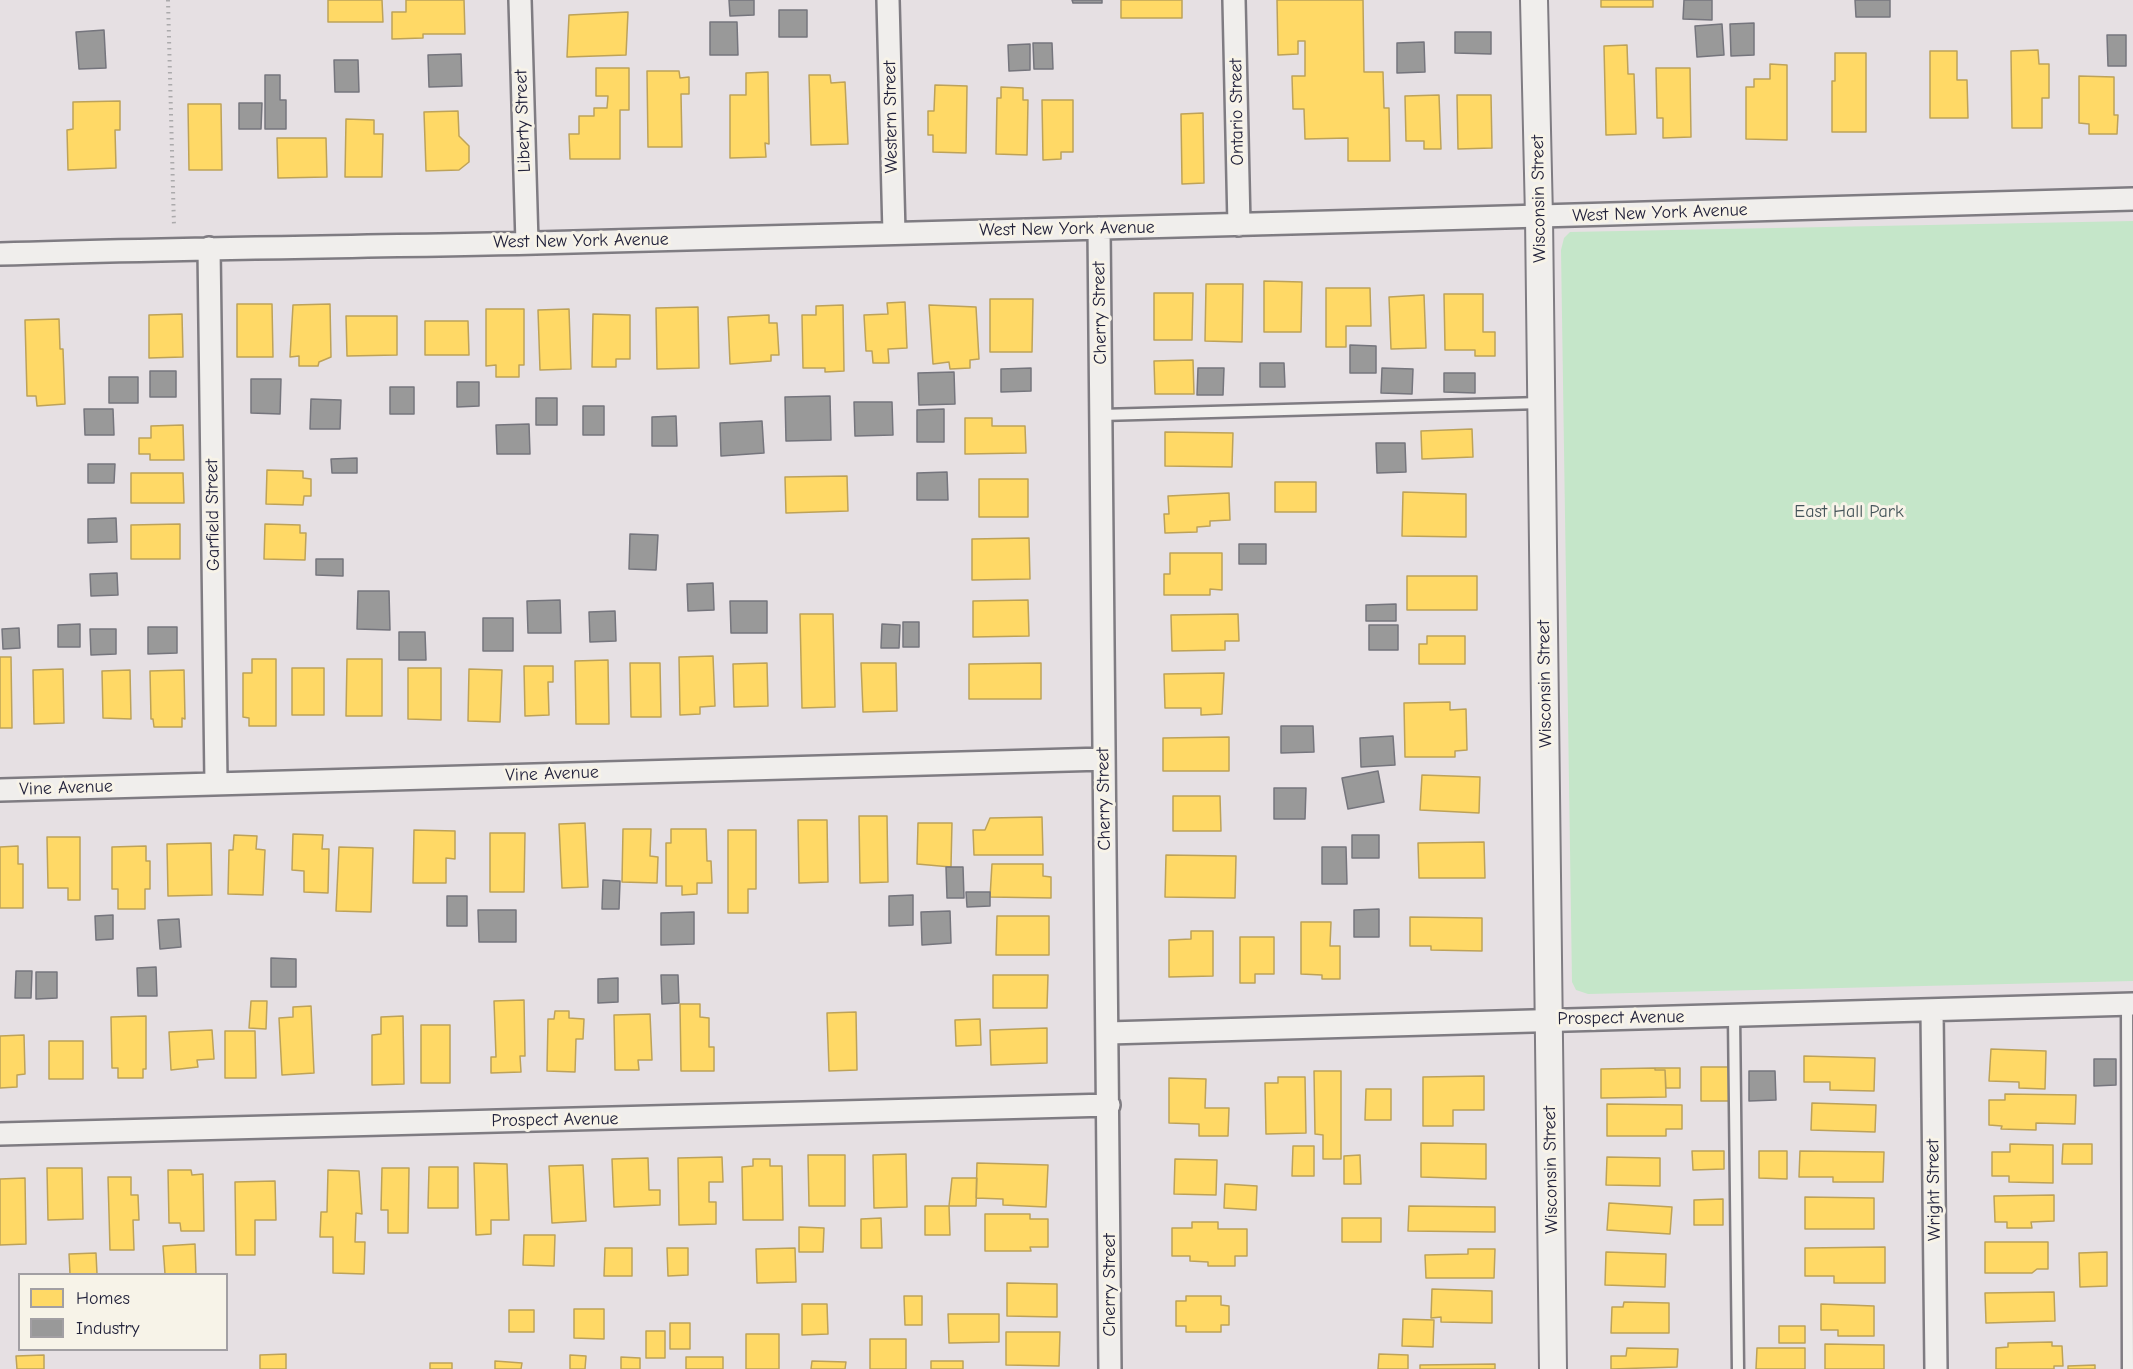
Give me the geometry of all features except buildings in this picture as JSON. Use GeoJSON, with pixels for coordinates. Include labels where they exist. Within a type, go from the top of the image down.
{"type":"FeatureCollection","features":[{"type":"Feature","properties":{"kind":"street","name":"Liberty Street"},"geometry":{"type":"LineString","coordinates":[[520,0],[527,243]]}},
{"type":"Feature","properties":{"kind":"street","name":"Western Street"},"geometry":{"type":"LineString","coordinates":[[888,0],[894,233]]}},
{"type":"Feature","properties":{"kind":"street","name":"Ontario Street"},"geometry":{"type":"LineString","coordinates":[[1234,0],[1239,225]]}},
{"type":"Feature","properties":{"kind":"street","name":"Wisconsin Street"},"geometry":{"type":"LineString","coordinates":[[1534,0],[1542,403],[1553,1369]]}},
{"type":"Feature","properties":{"kind":"street","name":"West New York Avenue"},"geometry":{"type":"LineString","coordinates":[[0,254],[1239,225],[2133,199]]}},
{"type":"Feature","properties":{"kind":"street","name":"Cherry Street"},"geometry":{"type":"LineString","coordinates":[[1099,228],[1110,1369]]}},
{"type":"Feature","properties":{"kind":"street","name":"Garfield Street"},"geometry":{"type":"LineString","coordinates":[[209,248],[216,783]]}},
{"type":"Feature","properties":{"kind":"street","name":"Vine Avenue"},"geometry":{"type":"LineString","coordinates":[[0,790],[1104,759]]}},
{"type":"Feature","properties":{"kind":"street","name":"Prospect Avenue"},"geometry":{"type":"LineString","coordinates":[[1108,1033],[2130,1004]]}},
{"type":"Feature","properties":{"kind":"street","name":"Wright Street"},"geometry":{"type":"LineString","coordinates":[[1932,1011],[1936,1369]]}},
{"type":"Feature","properties":{"kind":"street","name":"Prospect Avenue"},"geometry":{"type":"LineString","coordinates":[[0,1134],[1109,1105]]}},
{"type":"Feature","properties":{"kind":"lane"},"geometry":{"type":"LineString","coordinates":[[1101,415],[1542,403]]}},
{"type":"Feature","properties":{"kind":"lane"},"geometry":{"type":"LineString","coordinates":[[2128,1369],[2130,1004]]}},
{"type":"Feature","properties":{"kind":"lane"},"geometry":{"type":"LineString","coordinates":[[1734,1016],[1738,1369]]}},
{"type":"Feature","properties":{"kind":"path"},"geometry":{"type":"LineString","coordinates":[[168,0],[174,249]]}},
{"type":"Feature","properties":{"kind":"green space","name":"East Hall Park"},"geometry":{"type":"Polygon","coordinates":[[[2133,221],[2133,981],[1588,994],[1576,990],[1572,982],[1561,250],[1564,238],[1570,232],[2133,221]]]}}]}
